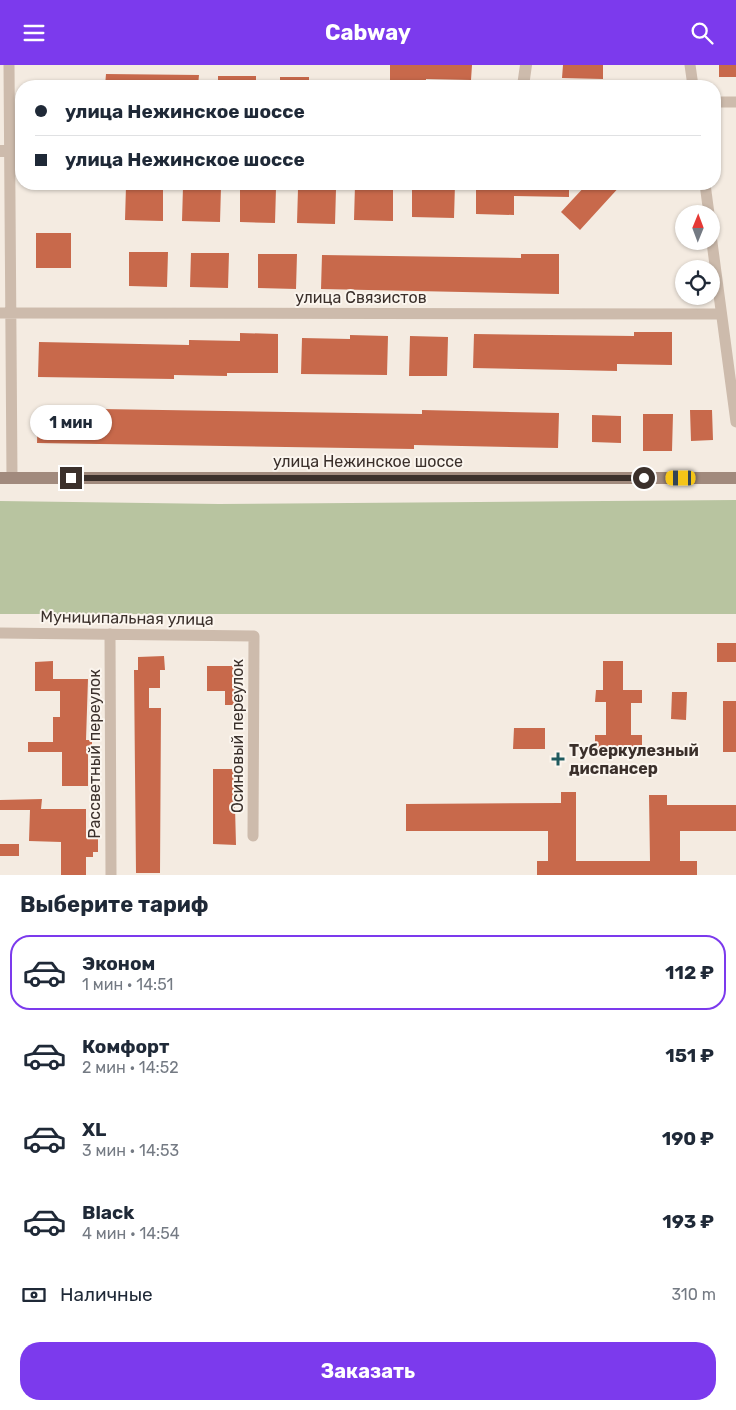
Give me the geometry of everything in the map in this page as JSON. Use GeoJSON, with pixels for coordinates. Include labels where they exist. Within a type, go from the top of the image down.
{"type":"FeatureCollection","features":[{"type":"Feature","properties":{"kind":"main road","name":"улица Нежинское шоссе"},"geometry":{"type":"LineString","coordinates":[[6,478],[736,478]]}},
{"type":"Feature","properties":{"kind":"street"},"geometry":{"type":"LineString","coordinates":[[6,478],[4,151],[9,65]]}},
{"type":"Feature","properties":{"kind":"street"},"geometry":{"type":"LineString","coordinates":[[525,80],[526,65]]}},
{"type":"Feature","properties":{"kind":"street"},"geometry":{"type":"LineString","coordinates":[[690,65],[692,80]]}},
{"type":"Feature","properties":{"kind":"street"},"geometry":{"type":"LineString","coordinates":[[721,102],[736,102]]}},
{"type":"Feature","properties":{"kind":"street"},"geometry":{"type":"LineString","coordinates":[[706,190],[708,205]]}},
{"type":"Feature","properties":{"kind":"street"},"geometry":{"type":"LineString","coordinates":[[713,250],[736,423]]}},
{"type":"Feature","properties":{"kind":"street","name":"улица Связистов"},"geometry":{"type":"LineString","coordinates":[[5,313],[721,314]]}},
{"type":"Feature","properties":{"kind":"street","name":"Муниципальная улица"},"geometry":{"type":"LineString","coordinates":[[0,633],[254,636]]}},
{"type":"Feature","properties":{"kind":"street","name":"Рассветный переулок"},"geometry":{"type":"LineString","coordinates":[[110,634],[111,875]]}},
{"type":"Feature","properties":{"kind":"street","name":"Осиновый переулок"},"geometry":{"type":"LineString","coordinates":[[253,837],[254,636]]}},
{"type":"Feature","properties":{"kind":"green space"},"geometry":{"type":"Polygon","coordinates":[[[736,500],[736,614],[0,614],[0,501],[219,504],[736,500]]]}},
{"type":"Feature","properties":{"kind":"building"},"geometry":{"type":"Polygon","coordinates":[[[390,65],[472,65],[471,80],[390,80],[390,65]]]}},
{"type":"Feature","properties":{"kind":"building"},"geometry":{"type":"Polygon","coordinates":[[[563,65],[603,65],[603,79],[562,78],[563,65]]]}},
{"type":"Feature","properties":{"kind":"building"},"geometry":{"type":"Polygon","coordinates":[[[719,65],[736,65],[736,77],[719,77],[719,65]]]}},
{"type":"Feature","properties":{"kind":"building"},"geometry":{"type":"Polygon","coordinates":[[[106,74],[199,75],[199,80],[106,80],[106,74]]]}},
{"type":"Feature","properties":{"kind":"building"},"geometry":{"type":"Polygon","coordinates":[[[218,76],[256,76],[256,80],[218,80],[218,76]]]}},
{"type":"Feature","properties":{"kind":"building"},"geometry":{"type":"Polygon","coordinates":[[[280,77],[309,77],[309,80],[280,80],[280,77]]]}},
{"type":"Feature","properties":{"kind":"building"},"geometry":{"type":"Polygon","coordinates":[[[126,190],[163,190],[163,221],[125,220],[126,190]]]}},
{"type":"Feature","properties":{"kind":"building"},"geometry":{"type":"Polygon","coordinates":[[[183,190],[221,190],[220,222],[182,221],[183,190]]]}},
{"type":"Feature","properties":{"kind":"building"},"geometry":{"type":"Polygon","coordinates":[[[240,190],[276,190],[275,223],[240,222],[240,190]]]}},
{"type":"Feature","properties":{"kind":"building"},"geometry":{"type":"Polygon","coordinates":[[[298,190],[336,190],[335,224],[297,223],[298,190]]]}},
{"type":"Feature","properties":{"kind":"building"},"geometry":{"type":"Polygon","coordinates":[[[355,190],[393,190],[393,221],[354,220],[355,190]]]}},
{"type":"Feature","properties":{"kind":"building"},"geometry":{"type":"Polygon","coordinates":[[[412,190],[455,190],[454,218],[412,217],[412,190]]]}},
{"type":"Feature","properties":{"kind":"building"},"geometry":{"type":"Polygon","coordinates":[[[476,190],[569,190],[569,197],[514,196],[514,215],[476,214],[476,190]]]}},
{"type":"Feature","properties":{"kind":"building"},"geometry":{"type":"Polygon","coordinates":[[[581,190],[617,190],[580,230],[561,212],[581,190]]]}},
{"type":"Feature","properties":{"kind":"building"},"geometry":{"type":"Polygon","coordinates":[[[36,233],[71,233],[71,268],[36,268],[36,233]]]}},
{"type":"Feature","properties":{"kind":"building"},"geometry":{"type":"Polygon","coordinates":[[[129,252],[168,252],[167,287],[129,286],[129,252]]]}},
{"type":"Feature","properties":{"kind":"building"},"geometry":{"type":"Polygon","coordinates":[[[191,253],[229,253],[228,288],[190,287],[191,253]]]}},
{"type":"Feature","properties":{"kind":"building"},"geometry":{"type":"Polygon","coordinates":[[[258,254],[297,254],[296,289],[258,288],[258,254]]]}},
{"type":"Feature","properties":{"kind":"building"},"geometry":{"type":"Polygon","coordinates":[[[521,254],[559,254],[559,294],[321,289],[322,255],[521,258],[521,254]]]}},
{"type":"Feature","properties":{"kind":"building"},"geometry":{"type":"Polygon","coordinates":[[[634,332],[672,332],[672,365],[617,364],[617,371],[473,368],[474,334],[634,336],[634,332]]]}},
{"type":"Feature","properties":{"kind":"building"},"geometry":{"type":"Polygon","coordinates":[[[240,333],[278,334],[278,373],[227,373],[227,376],[174,375],[174,379],[38,377],[39,342],[189,345],[189,340],[240,341],[240,333]]]}},
{"type":"Feature","properties":{"kind":"building"},"geometry":{"type":"Polygon","coordinates":[[[350,335],[388,336],[387,375],[301,374],[302,338],[350,339],[350,335]]]}},
{"type":"Feature","properties":{"kind":"building"},"geometry":{"type":"Polygon","coordinates":[[[410,336],[448,337],[447,376],[409,376],[410,336]]]}},
{"type":"Feature","properties":{"kind":"building"},"geometry":{"type":"Polygon","coordinates":[[[38,408],[422,414],[422,410],[559,413],[558,448],[414,445],[414,449],[37,443],[38,408]]]}},
{"type":"Feature","properties":{"kind":"building"},"geometry":{"type":"Polygon","coordinates":[[[690,410],[712,410],[713,440],[691,441],[690,410]]]}},
{"type":"Feature","properties":{"kind":"building"},"geometry":{"type":"Polygon","coordinates":[[[643,414],[673,414],[672,451],[643,451],[643,414]]]}},
{"type":"Feature","properties":{"kind":"building"},"geometry":{"type":"Polygon","coordinates":[[[592,415],[621,416],[621,443],[592,442],[592,415]]]}},
{"type":"Feature","properties":{"kind":"building"},"geometry":{"type":"Polygon","coordinates":[[[717,643],[736,643],[736,662],[717,662],[717,643]]]}},
{"type":"Feature","properties":{"kind":"building"},"geometry":{"type":"Polygon","coordinates":[[[164,656],[165,670],[160,670],[160,688],[149,688],[149,708],[161,708],[160,873],[136,873],[134,670],[138,670],[138,657],[164,656]]]}},
{"type":"Feature","properties":{"kind":"building"},"geometry":{"type":"Polygon","coordinates":[[[53,661],[53,679],[88,679],[86,740],[92,740],[92,752],[88,752],[88,786],[62,786],[62,752],[28,752],[28,742],[53,742],[53,717],[60,717],[60,691],[35,691],[35,662],[53,661]]]}},
{"type":"Feature","properties":{"kind":"building"},"geometry":{"type":"Polygon","coordinates":[[[603,661],[623,661],[623,690],[642,690],[642,703],[631,703],[631,735],[642,735],[642,751],[595,751],[595,735],[606,735],[606,702],[595,702],[596,690],[603,690],[603,661]]]}},
{"type":"Feature","properties":{"kind":"building"},"geometry":{"type":"Polygon","coordinates":[[[207,666],[235,666],[235,705],[225,705],[225,691],[207,691],[207,666]]]}},
{"type":"Feature","properties":{"kind":"building"},"geometry":{"type":"Polygon","coordinates":[[[672,692],[687,692],[686,720],[671,719],[672,692]]]}},
{"type":"Feature","properties":{"kind":"building"},"geometry":{"type":"Polygon","coordinates":[[[723,701],[736,701],[736,752],[723,752],[723,701]]]}},
{"type":"Feature","properties":{"kind":"building"},"geometry":{"type":"Polygon","coordinates":[[[514,728],[545,728],[545,749],[513,749],[514,728]]]}},
{"type":"Feature","properties":{"kind":"building"},"geometry":{"type":"Polygon","coordinates":[[[213,769],[234,769],[236,845],[213,844],[213,769]]]}},
{"type":"Feature","properties":{"kind":"building"},"geometry":{"type":"Polygon","coordinates":[[[561,792],[576,792],[576,861],[650,861],[649,795],[667,795],[667,805],[736,805],[736,831],[680,831],[680,861],[697,861],[697,875],[537,875],[537,861],[548,861],[548,831],[406,831],[406,804],[561,803],[561,792]]]}},
{"type":"Feature","properties":{"kind":"building"},"geometry":{"type":"Polygon","coordinates":[[[42,799],[41,809],[86,809],[86,832],[94,832],[94,836],[98,836],[98,852],[93,852],[93,857],[86,857],[86,875],[61,875],[61,842],[29,841],[30,810],[0,810],[0,800],[42,799]]]}},
{"type":"Feature","properties":{"kind":"building"},"geometry":{"type":"Polygon","coordinates":[[[0,844],[19,844],[19,856],[0,856],[0,844]]]}},
{"type":"Feature","properties":{"kind":"place","name":"Туберкулезный диспансер"},"geometry":{"type":"Point","coordinates":[558,759]}},
{"type":"Feature","properties":{"kind":"route"},"geometry":{"type":"LineString","coordinates":[[71,478],[644,478]]}}]}
